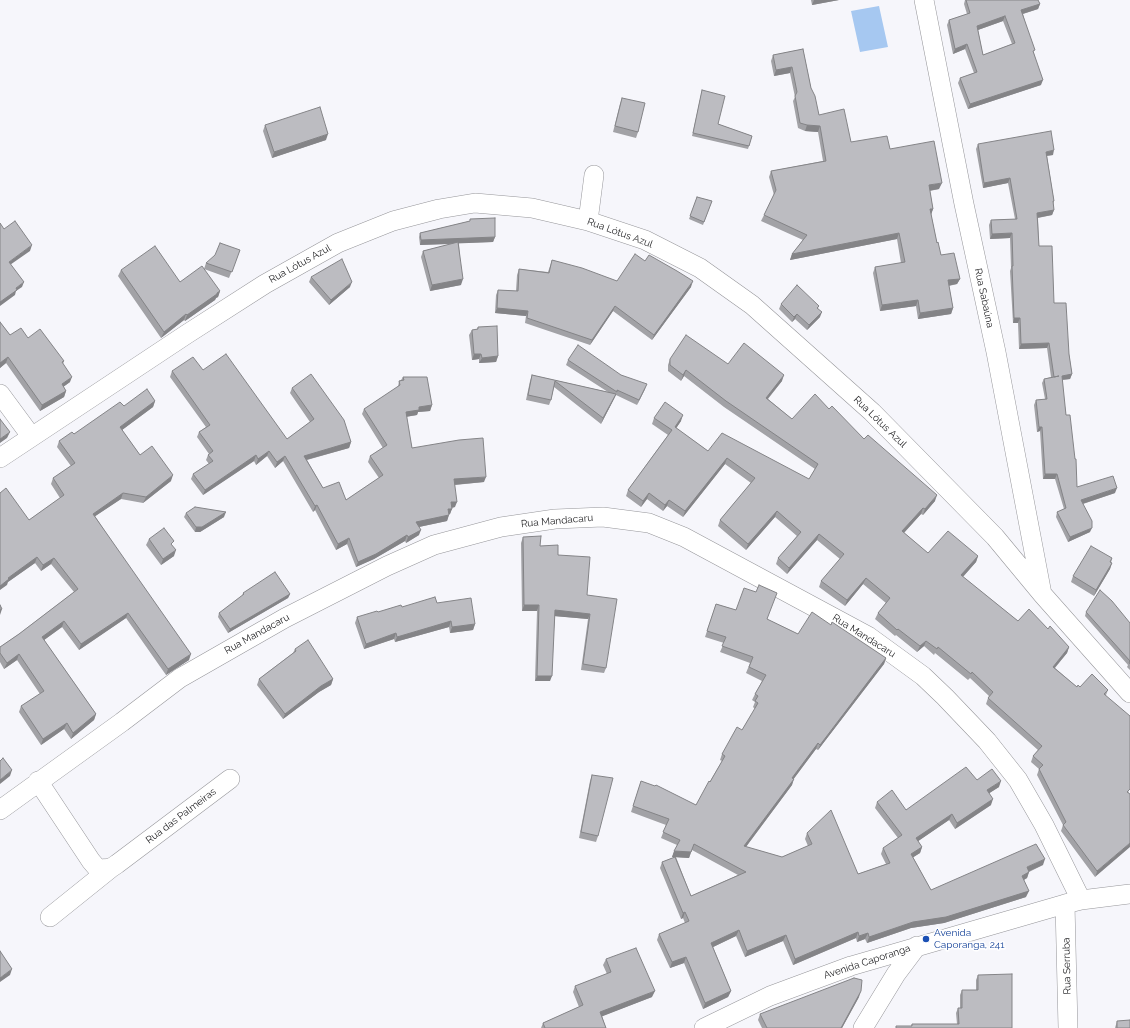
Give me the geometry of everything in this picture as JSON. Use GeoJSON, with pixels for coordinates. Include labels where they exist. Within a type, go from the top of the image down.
{"type":"FeatureCollection","features":[{"type":"Feature","properties":{"kind":"street","name":"Rua Sabaúna"},"geometry":{"type":"LineString","coordinates":[[924,0],[964,204],[996,352],[1042,595]]}},
{"type":"Feature","properties":{"kind":"street"},"geometry":{"type":"LineString","coordinates":[[588,221],[594,175]]}},
{"type":"Feature","properties":{"kind":"street","name":"Rua Lótus Azul"},"geometry":{"type":"LineString","coordinates":[[0,458],[31,436],[265,284],[338,243],[392,221],[439,208],[475,203],[532,208],[588,221],[645,240],[700,268],[752,305],[872,412],[995,537],[1042,595],[1130,693]]}},
{"type":"Feature","properties":{"kind":"street"},"geometry":{"type":"LineString","coordinates":[[0,394],[31,436]]}},
{"type":"Feature","properties":{"kind":"street","name":"Rua Mandacaru"},"geometry":{"type":"LineString","coordinates":[[0,810],[180,678],[285,618],[387,566],[434,545],[501,527],[555,519],[603,517],[649,523],[684,537],[868,636],[923,676],[987,741],[1018,780],[1044,825],[1073,902]]}},
{"type":"Feature","properties":{"kind":"street","name":"Rua das Palmeiras"},"geometry":{"type":"LineString","coordinates":[[50,917],[111,868],[230,779]]}},
{"type":"Feature","properties":{"kind":"street"},"geometry":{"type":"LineString","coordinates":[[38,781],[91,861],[97,868],[111,868]]}},
{"type":"Feature","properties":{"kind":"street","name":"Avenida Caporanga"},"geometry":{"type":"LineString","coordinates":[[704,1028],[770,996],[850,966],[1073,902],[1130,894]]}},
{"type":"Feature","properties":{"kind":"street","name":"Rua Serruba"},"geometry":{"type":"LineString","coordinates":[[1068,1028],[1073,902]]}},
{"type":"Feature","properties":{"kind":"street"},"geometry":{"type":"LineString","coordinates":[[863,1028],[896,974],[917,946]]}},
{"type":"Feature","properties":{"kind":"water"},"geometry":{"type":"Polygon","coordinates":[[[879,6],[888,47],[860,52],[851,11],[879,6]]]}},
{"type":"Feature","properties":{"kind":"building"},"geometry":{"type":"Polygon","coordinates":[[[966,0],[1038,0],[1040,4],[1021,10],[1035,50],[1033,51],[1043,80],[970,104],[960,78],[977,72],[967,44],[955,49],[949,20],[970,13],[966,0]],[[1005,16],[977,26],[983,55],[1015,43],[1005,16]]]}},
{"type":"Feature","properties":{"kind":"building"},"geometry":{"type":"Polygon","coordinates":[[[803,49],[811,88],[815,96],[819,115],[844,109],[851,142],[887,136],[890,149],[934,141],[942,183],[929,185],[933,209],[930,209],[941,255],[954,253],[960,279],[948,280],[953,308],[920,313],[918,300],[882,305],[875,267],[905,262],[899,233],[792,254],[807,235],[764,215],[776,190],[771,171],[826,161],[820,126],[800,123],[795,96],[797,92],[792,67],[776,70],[773,55],[803,49]]]}},
{"type":"Feature","properties":{"kind":"building"},"geometry":{"type":"Polygon","coordinates":[[[702,90],[725,96],[718,124],[752,136],[749,146],[693,133],[702,90]]]}},
{"type":"Feature","properties":{"kind":"building"},"geometry":{"type":"Polygon","coordinates":[[[622,98],[645,103],[638,132],[615,126],[622,98]]]}},
{"type":"Feature","properties":{"kind":"building"},"geometry":{"type":"Polygon","coordinates":[[[320,107],[328,134],[274,152],[265,125],[320,107]]]}},
{"type":"Feature","properties":{"kind":"building"},"geometry":{"type":"Polygon","coordinates":[[[1051,131],[1054,150],[1046,152],[1054,201],[1054,210],[1037,213],[1039,246],[1052,246],[1054,303],[1066,303],[1069,354],[1072,374],[1062,376],[1066,415],[1070,415],[1076,459],[1077,487],[1113,476],[1117,488],[1081,500],[1092,521],[1092,528],[1070,537],[1057,512],[1066,508],[1057,474],[1045,474],[1042,427],[1039,427],[1036,400],[1047,399],[1044,379],[1054,377],[1049,343],[1021,344],[1020,318],[1014,318],[1012,233],[992,234],[991,220],[1017,219],[1010,178],[984,183],[978,144],[1051,131]]]}},
{"type":"Feature","properties":{"kind":"building"},"geometry":{"type":"Polygon","coordinates":[[[697,197],[712,201],[704,222],[690,216],[697,197]]]}},
{"type":"Feature","properties":{"kind":"building"},"geometry":{"type":"Polygon","coordinates":[[[495,218],[495,237],[421,240],[420,233],[470,221],[470,219],[495,218]]]}},
{"type":"Feature","properties":{"kind":"building"},"geometry":{"type":"Polygon","coordinates":[[[15,221],[32,245],[9,262],[24,282],[16,288],[17,290],[0,302],[0,223],[4,229],[15,221]]]}},
{"type":"Feature","properties":{"kind":"building"},"geometry":{"type":"Polygon","coordinates":[[[458,242],[463,279],[432,285],[423,251],[458,242]]]}},
{"type":"Feature","properties":{"kind":"building"},"geometry":{"type":"Polygon","coordinates":[[[220,243],[240,250],[232,272],[206,263],[215,255],[220,243]]]}},
{"type":"Feature","properties":{"kind":"building"},"geometry":{"type":"Polygon","coordinates":[[[155,246],[180,282],[202,266],[220,291],[187,315],[186,314],[164,332],[121,270],[155,246]]]}},
{"type":"Feature","properties":{"kind":"building"},"geometry":{"type":"Polygon","coordinates":[[[635,254],[645,261],[649,255],[693,281],[654,335],[615,306],[592,340],[527,318],[528,311],[497,308],[498,290],[518,291],[519,269],[549,273],[552,260],[582,268],[617,281],[635,254]]]}},
{"type":"Feature","properties":{"kind":"building"},"geometry":{"type":"Polygon","coordinates":[[[342,259],[352,282],[331,300],[311,277],[342,259]]]}},
{"type":"Feature","properties":{"kind":"building"},"geometry":{"type":"Polygon","coordinates":[[[797,285],[819,306],[817,308],[822,312],[809,325],[797,314],[794,317],[781,304],[797,285]]]}},
{"type":"Feature","properties":{"kind":"building"},"geometry":{"type":"Polygon","coordinates":[[[0,322],[10,335],[21,328],[28,338],[40,329],[64,361],[62,362],[72,377],[62,384],[66,391],[42,405],[8,357],[0,363],[0,322]]]}},
{"type":"Feature","properties":{"kind":"building"},"geometry":{"type":"Polygon","coordinates":[[[497,326],[498,356],[482,358],[481,354],[474,354],[472,330],[478,329],[478,327],[497,326]]]}},
{"type":"Feature","properties":{"kind":"building"},"geometry":{"type":"Polygon","coordinates":[[[686,335],[728,364],[744,343],[784,375],[766,398],[792,419],[815,394],[829,409],[832,406],[864,439],[868,435],[937,495],[902,531],[928,553],[948,531],[978,556],[961,575],[1018,621],[1029,609],[1048,629],[1050,626],[1069,647],[1053,667],[1077,687],[1078,685],[1080,687],[1092,674],[1108,690],[1104,694],[1130,716],[1130,789],[1127,792],[1130,794],[1130,843],[1097,871],[1063,825],[1066,822],[1039,769],[1043,765],[1033,756],[1042,746],[988,698],[993,692],[972,672],[971,674],[938,647],[937,649],[926,641],[920,646],[898,629],[897,630],[878,613],[890,598],[866,578],[847,600],[821,581],[844,554],[819,534],[789,568],[778,558],[801,532],[777,511],[748,544],[720,520],[755,478],[727,458],[685,511],[669,500],[665,505],[649,493],[643,501],[628,490],[672,430],[654,418],[665,402],[683,415],[675,427],[708,451],[722,433],[809,479],[818,464],[726,401],[686,370],[683,375],[670,365],[670,359],[686,335]]]}},
{"type":"Feature","properties":{"kind":"building"},"geometry":{"type":"Polygon","coordinates":[[[578,345],[621,375],[647,384],[639,400],[617,390],[617,392],[568,360],[578,345]]]}},
{"type":"Feature","properties":{"kind":"building"},"geometry":{"type":"Polygon","coordinates":[[[226,354],[287,439],[314,419],[292,388],[311,374],[344,420],[351,442],[304,456],[323,488],[339,482],[346,500],[383,475],[370,456],[387,445],[364,409],[400,385],[399,381],[404,380],[403,377],[427,377],[432,405],[419,407],[419,410],[406,412],[412,448],[459,440],[483,438],[486,477],[454,479],[457,502],[451,502],[452,509],[448,509],[449,515],[416,522],[421,530],[408,537],[407,535],[376,554],[358,562],[349,538],[338,544],[317,505],[315,506],[285,456],[277,462],[269,451],[258,459],[256,455],[205,490],[193,474],[213,461],[208,455],[213,451],[199,432],[210,425],[172,371],[193,357],[203,370],[226,354]]]}},
{"type":"Feature","properties":{"kind":"building"},"geometry":{"type":"Polygon","coordinates":[[[532,375],[616,394],[603,418],[555,381],[551,400],[528,395],[532,375]]]}},
{"type":"Feature","properties":{"kind":"building"},"geometry":{"type":"Polygon","coordinates":[[[147,389],[155,401],[120,427],[140,455],[152,446],[173,475],[146,497],[123,493],[93,514],[191,654],[168,669],[128,613],[81,644],[64,621],[42,637],[96,714],[73,733],[67,723],[43,739],[21,706],[44,691],[19,654],[7,663],[0,653],[0,647],[78,589],[54,558],[43,565],[37,557],[8,578],[9,579],[0,586],[0,493],[6,488],[29,520],[64,495],[53,478],[75,463],[59,441],[72,432],[74,434],[120,402],[124,406],[147,389]]]}},
{"type":"Feature","properties":{"kind":"building"},"geometry":{"type":"Polygon","coordinates":[[[0,419],[10,432],[0,439],[0,419]]]}},
{"type":"Feature","properties":{"kind":"building"},"geometry":{"type":"Polygon","coordinates":[[[195,507],[226,512],[202,527],[196,527],[186,513],[195,507]]]}},
{"type":"Feature","properties":{"kind":"building"},"geometry":{"type":"Polygon","coordinates":[[[164,528],[174,541],[171,544],[176,550],[163,559],[149,539],[164,528]]]}},
{"type":"Feature","properties":{"kind":"building"},"geometry":{"type":"Polygon","coordinates":[[[541,536],[540,546],[558,545],[558,555],[590,557],[587,595],[617,599],[606,668],[583,664],[590,614],[555,610],[552,676],[537,676],[539,605],[524,605],[523,537],[541,536]]]}},
{"type":"Feature","properties":{"kind":"building"},"geometry":{"type":"Polygon","coordinates":[[[1091,546],[1112,558],[1110,562],[1112,563],[1096,590],[1073,576],[1091,546]]]}},
{"type":"Feature","properties":{"kind":"building"},"geometry":{"type":"Polygon","coordinates":[[[275,572],[290,594],[230,629],[219,613],[244,594],[243,593],[275,572]]]}},
{"type":"Feature","properties":{"kind":"building"},"geometry":{"type":"Polygon","coordinates":[[[759,585],[777,593],[767,619],[798,634],[812,612],[831,625],[832,622],[886,658],[820,745],[818,743],[792,778],[794,779],[744,846],[782,857],[812,844],[807,833],[831,810],[858,874],[890,863],[883,848],[902,835],[877,802],[892,790],[906,810],[966,767],[977,780],[992,769],[1001,781],[987,790],[993,799],[957,823],[952,814],[916,838],[922,847],[911,854],[931,890],[1036,844],[1045,859],[1027,867],[1029,872],[1022,876],[1029,891],[946,917],[913,922],[869,937],[868,933],[859,936],[858,932],[795,959],[786,935],[747,951],[739,930],[711,943],[731,991],[705,1003],[686,957],[672,962],[659,934],[689,921],[685,912],[683,913],[662,862],[675,857],[691,896],[746,872],[694,844],[691,852],[674,851],[680,840],[663,832],[669,819],[633,806],[641,781],[655,786],[656,785],[696,805],[725,756],[722,754],[737,727],[742,730],[758,703],[755,701],[758,696],[755,694],[766,675],[749,667],[753,657],[722,646],[726,637],[707,631],[716,604],[736,610],[744,588],[756,592],[759,585]]]}},
{"type":"Feature","properties":{"kind":"building"},"geometry":{"type":"Polygon","coordinates":[[[1100,590],[1112,601],[1130,623],[1130,661],[1086,612],[1100,590]]]}},
{"type":"Feature","properties":{"kind":"building"},"geometry":{"type":"Polygon","coordinates":[[[435,597],[437,603],[471,598],[475,624],[452,627],[451,621],[397,637],[396,633],[366,644],[357,617],[401,605],[402,607],[435,597]]]}},
{"type":"Feature","properties":{"kind":"building"},"geometry":{"type":"Polygon","coordinates":[[[308,640],[333,679],[321,686],[285,714],[259,679],[308,640]]]}},
{"type":"Feature","properties":{"kind":"building"},"geometry":{"type":"Polygon","coordinates":[[[3,758],[12,770],[0,780],[0,761],[3,758]]]}},
{"type":"Feature","properties":{"kind":"building"},"geometry":{"type":"Polygon","coordinates":[[[592,775],[613,778],[598,836],[581,832],[592,775]]]}},
{"type":"Feature","properties":{"kind":"building"},"geometry":{"type":"Polygon","coordinates":[[[636,948],[655,991],[600,1012],[606,1028],[545,1028],[543,1023],[583,1005],[575,986],[611,972],[606,959],[636,948]]]}},
{"type":"Feature","properties":{"kind":"building"},"geometry":{"type":"Polygon","coordinates":[[[0,951],[12,969],[0,978],[0,951]]]}},
{"type":"Feature","properties":{"kind":"building"},"geometry":{"type":"Polygon","coordinates":[[[1012,974],[1012,1028],[896,1028],[896,1026],[912,1026],[912,1024],[959,1024],[958,1008],[962,1008],[962,990],[978,990],[978,975],[1012,974]]]}},
{"type":"Feature","properties":{"kind":"building"},"geometry":{"type":"Polygon","coordinates":[[[854,978],[862,980],[861,991],[841,1028],[767,1028],[760,1014],[854,978]]]}},
{"type":"Feature","properties":{"kind":"building"},"geometry":{"type":"Polygon","coordinates":[[[1130,1020],[1130,1028],[1117,1028],[1117,1021],[1130,1020]]]}},
{"type":"Feature","properties":{"kind":"place","name":"Avenida Caporanga, 241"},"geometry":{"type":"Point","coordinates":[926,939]}}]}
